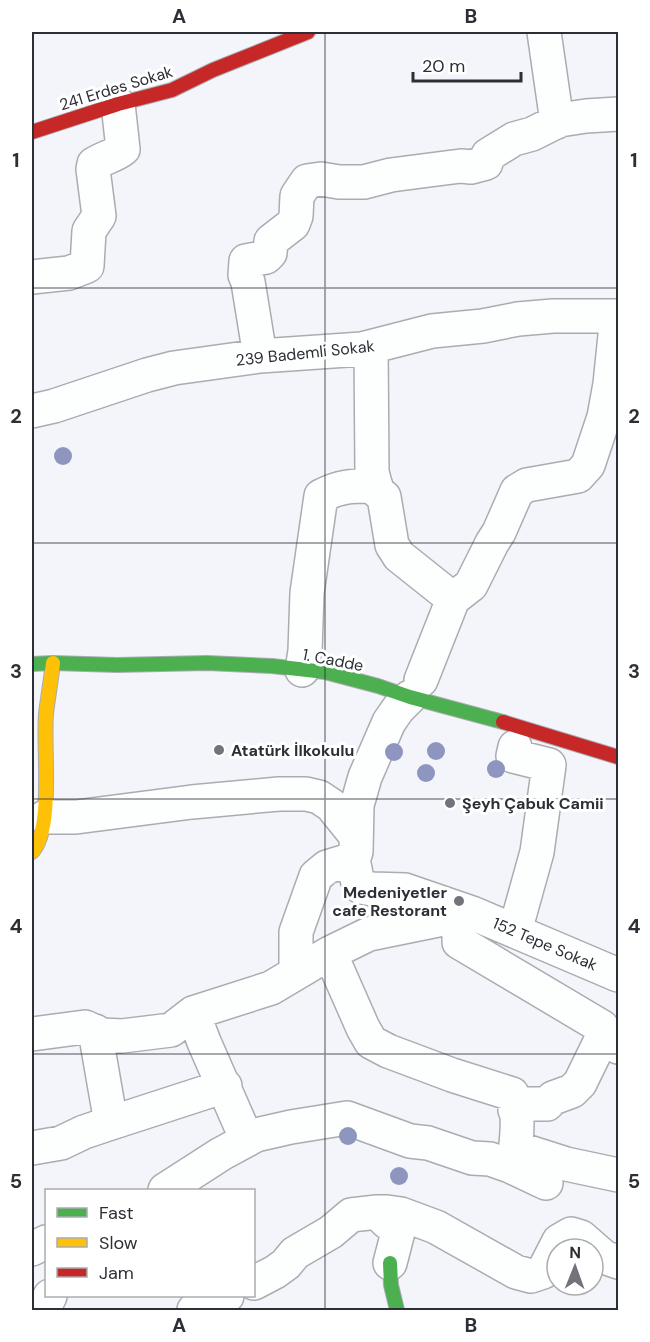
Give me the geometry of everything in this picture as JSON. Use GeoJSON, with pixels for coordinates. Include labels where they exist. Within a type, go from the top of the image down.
{"type":"FeatureCollection","features":[{"type":"Feature","properties":{"kind":"main road","name":"241 Erdes Sokak"},"geometry":{"type":"LineString","coordinates":[[32,132],[118,104],[172,90],[213,70],[308,32]]}},
{"type":"Feature","properties":{"kind":"main road"},"geometry":{"type":"LineString","coordinates":[[32,852],[37,848],[43,834],[45,817],[46,715],[53,663]]}},
{"type":"Feature","properties":{"kind":"main road","name":"1. Cadde"},"geometry":{"type":"LineString","coordinates":[[32,664],[207,663],[272,666],[325,672],[378,686],[416,688],[484,716],[618,757]]}},
{"type":"Feature","properties":{"kind":"main road"},"geometry":{"type":"LineString","coordinates":[[390,1263],[391,1285],[397,1311]]}},
{"type":"Feature","properties":{"kind":"street"},"geometry":{"type":"LineString","coordinates":[[544,32],[557,122]]}},
{"type":"Feature","properties":{"kind":"street"},"geometry":{"type":"LineString","coordinates":[[32,277],[69,273],[87,266],[89,231],[99,216],[94,164],[123,149],[118,104]]}},
{"type":"Feature","properties":{"kind":"street"},"geometry":{"type":"LineString","coordinates":[[260,356],[245,275],[246,261],[270,254],[271,242],[292,224],[296,216],[297,196],[307,181],[321,179],[364,182],[391,175],[486,164],[488,155],[514,139],[532,134],[560,120],[618,114]]}},
{"type":"Feature","properties":{"kind":"street","name":"239 Bademli Sokak"},"geometry":{"type":"LineString","coordinates":[[32,411],[174,368],[260,356],[362,350],[432,332],[518,319],[553,316],[618,316]]}},
{"type":"Feature","properties":{"kind":"street"},"geometry":{"type":"LineString","coordinates":[[296,973],[297,932],[316,876],[354,847],[357,805],[364,777],[389,722],[416,688],[453,599],[471,585],[500,532],[517,490],[527,485],[578,476],[588,465],[604,417],[618,316]]}},
{"type":"Feature","properties":{"kind":"street"},"geometry":{"type":"LineString","coordinates":[[370,347],[372,472],[377,491],[384,497],[392,545],[399,556],[453,599]]}},
{"type":"Feature","properties":{"kind":"street"},"geometry":{"type":"LineString","coordinates":[[303,670],[307,593],[321,495],[346,486],[376,486]]}},
{"type":"Feature","properties":{"kind":"street"},"geometry":{"type":"LineString","coordinates":[[515,747],[513,756],[549,765],[537,852],[515,931]]}},
{"type":"Feature","properties":{"kind":"street"},"geometry":{"type":"LineString","coordinates":[[45,817],[76,817],[192,802],[279,794],[306,794],[320,797],[331,805],[354,847]]}},
{"type":"Feature","properties":{"kind":"street","name":"152 Tepe Sokak"},"geometry":{"type":"LineString","coordinates":[[354,847],[357,879],[361,887],[405,890],[463,915],[515,931],[618,975]]}},
{"type":"Feature","properties":{"kind":"street"},"geometry":{"type":"LineString","coordinates":[[32,1034],[85,1027],[102,1035],[122,1036],[171,1030],[193,1013],[270,988],[330,953],[369,934],[463,915],[459,942],[602,1027],[610,1042],[572,1091],[554,1098],[547,1104],[526,1104],[515,1110]]}},
{"type":"Feature","properties":{"kind":"street"},"geometry":{"type":"LineString","coordinates":[[330,953],[371,1042],[388,1051],[441,1071],[512,1094],[517,1125],[514,1158]]}},
{"type":"Feature","properties":{"kind":"street"},"geometry":{"type":"LineString","coordinates":[[193,1013],[247,1140]]}},
{"type":"Feature","properties":{"kind":"street"},"geometry":{"type":"LineString","coordinates":[[95,1031],[111,1123]]}},
{"type":"Feature","properties":{"kind":"street"},"geometry":{"type":"LineString","coordinates":[[32,1148],[61,1143],[84,1132],[225,1086]]}},
{"type":"Feature","properties":{"kind":"street"},"geometry":{"type":"LineString","coordinates":[[168,1189],[221,1154],[256,1136],[291,1127],[347,1118],[410,1141],[428,1143],[472,1158],[514,1158],[566,1164],[618,1174]]}},
{"type":"Feature","properties":{"kind":"street"},"geometry":{"type":"LineString","coordinates":[[514,1158],[546,1183]]}},
{"type":"Feature","properties":{"kind":"street"},"geometry":{"type":"LineString","coordinates":[[255,1282],[275,1272],[295,1253],[331,1232],[351,1215],[377,1212],[401,1214],[436,1227],[516,1272],[531,1276],[543,1272],[559,1240],[571,1234],[581,1237],[604,1257],[618,1262]]}},
{"type":"Feature","properties":{"kind":"street"},"geometry":{"type":"LineString","coordinates":[[377,1212],[387,1222],[397,1226],[398,1232],[390,1263]]}},
{"type":"Feature","properties":{"kind":"street"},"geometry":{"type":"LineString","coordinates":[[43,1311],[50,1297]]}},
{"type":"Feature","properties":{"kind":"street"},"geometry":{"type":"LineString","coordinates":[[195,1311],[225,1297]]}},
{"type":"Feature","properties":{"kind":"traffic: fast"},"geometry":{"type":"LineString","coordinates":[[32,664],[207,663],[272,666],[325,672],[503,722]]}},
{"type":"Feature","properties":{"kind":"traffic: fast"},"geometry":{"type":"LineString","coordinates":[[390,1263],[391,1285],[397,1310]]}},
{"type":"Feature","properties":{"kind":"traffic: slow"},"geometry":{"type":"LineString","coordinates":[[32,852],[39,841],[43,826],[46,787],[45,729],[53,663]]}},
{"type":"Feature","properties":{"kind":"traffic: jam"},"geometry":{"type":"LineString","coordinates":[[32,132],[118,104],[172,90],[213,70],[308,32]]}},
{"type":"Feature","properties":{"kind":"traffic: jam"},"geometry":{"type":"LineString","coordinates":[[503,722],[618,757]]}},
{"type":"Feature","properties":{"kind":"place","name":"Atatürk İlkokulu"},"geometry":{"type":"Point","coordinates":[219,750]}},
{"type":"Feature","properties":{"kind":"place","name":"Şeyh Çabuk Camii"},"geometry":{"type":"Point","coordinates":[450,803]}},
{"type":"Feature","properties":{"kind":"place","name":"Medeniyetler cafe Restorant"},"geometry":{"type":"Point","coordinates":[459,901]}}]}
